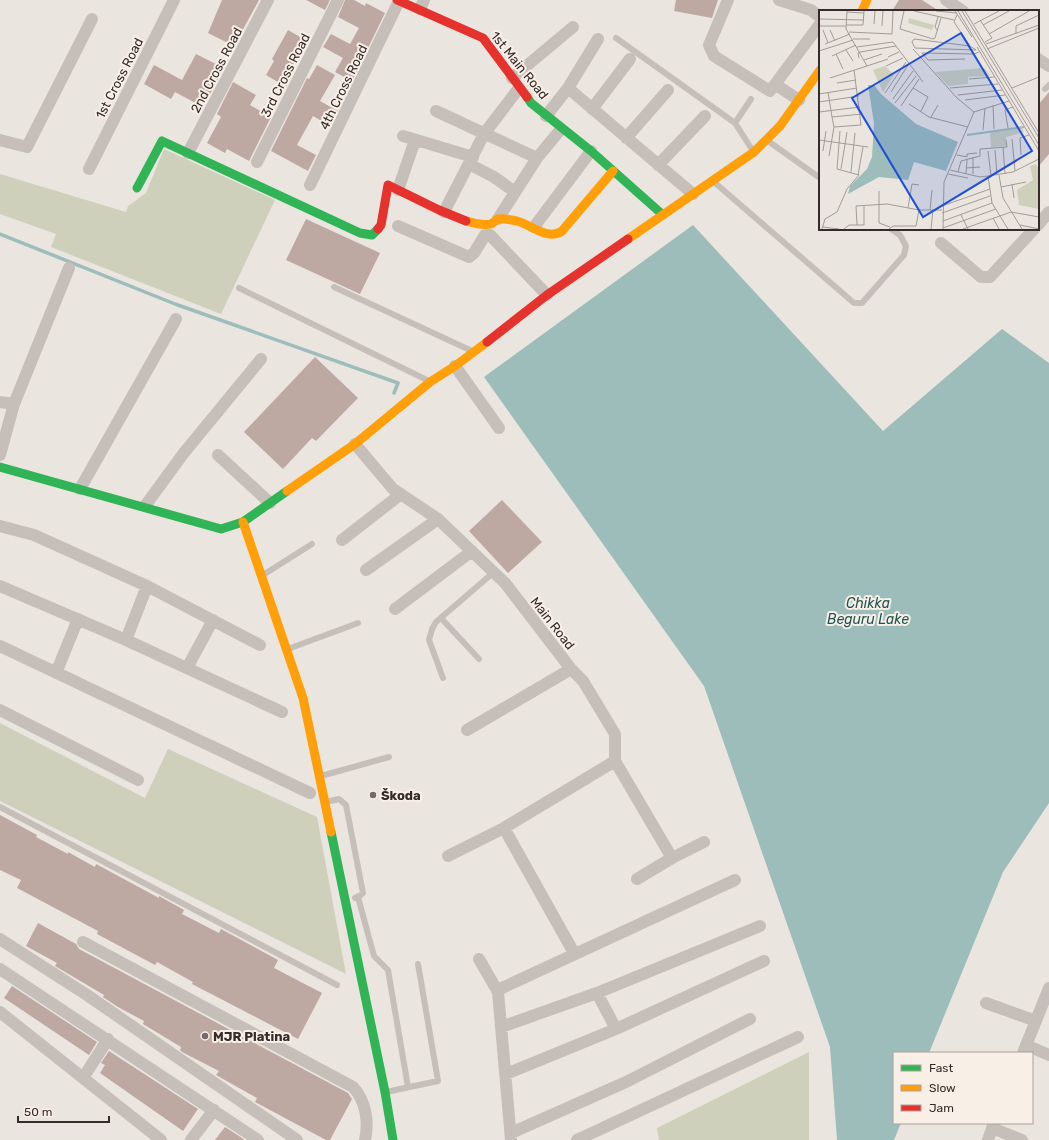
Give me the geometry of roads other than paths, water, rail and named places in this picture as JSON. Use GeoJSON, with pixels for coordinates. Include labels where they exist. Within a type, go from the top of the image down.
{"type":"FeatureCollection","features":[{"type":"Feature","properties":{"kind":"street","name":"1st Cross Road"},"geometry":{"type":"LineString","coordinates":[[89,169],[174,0]]}},
{"type":"Feature","properties":{"kind":"street","name":"2nd Cross Road"},"geometry":{"type":"LineString","coordinates":[[188,153],[268,0]]}},
{"type":"Feature","properties":{"kind":"street","name":"3rd Cross Road"},"geometry":{"type":"LineString","coordinates":[[257,162],[338,0]]}},
{"type":"Feature","properties":{"kind":"street","name":"1st Main Road"},"geometry":{"type":"LineString","coordinates":[[398,0],[422,5],[482,38],[488,43],[531,103],[561,129],[590,151],[663,215]]}},
{"type":"Feature","properties":{"kind":"street","name":"4th Cross Road"},"geometry":{"type":"LineString","coordinates":[[310,185],[398,0]]}},
{"type":"Feature","properties":{"kind":"street"},"geometry":{"type":"LineString","coordinates":[[728,0],[709,45],[714,56],[770,91],[776,85],[819,25]]}},
{"type":"Feature","properties":{"kind":"street"},"geometry":{"type":"LineString","coordinates":[[779,0],[811,10],[819,15]]}},
{"type":"Feature","properties":{"kind":"street"},"geometry":{"type":"LineString","coordinates":[[862,10],[867,0]]}},
{"type":"Feature","properties":{"kind":"street"},"geometry":{"type":"LineString","coordinates":[[950,1],[962,10]]}},
{"type":"Feature","properties":{"kind":"street"},"geometry":{"type":"LineString","coordinates":[[0,140],[27,147],[92,19]]}},
{"type":"Feature","properties":{"kind":"street"},"geometry":{"type":"LineString","coordinates":[[444,212],[484,134],[516,83],[573,27]]}},
{"type":"Feature","properties":{"kind":"street"},"geometry":{"type":"LineString","coordinates":[[546,116],[568,88],[598,39]]}},
{"type":"Feature","properties":{"kind":"street"},"geometry":{"type":"LineString","coordinates":[[592,109],[630,59]]}},
{"type":"Feature","properties":{"kind":"street"},"geometry":{"type":"LineString","coordinates":[[1039,60],[1049,66]]}},
{"type":"Feature","properties":{"kind":"street"},"geometry":{"type":"LineString","coordinates":[[0,467],[145,506],[221,529],[243,522],[355,444],[430,382],[455,366],[547,296],[754,152],[780,126],[819,71]]}},
{"type":"Feature","properties":{"kind":"street"},"geometry":{"type":"LineString","coordinates":[[776,85],[798,100]]}},
{"type":"Feature","properties":{"kind":"street"},"geometry":{"type":"LineString","coordinates":[[568,88],[693,194]]}},
{"type":"Feature","properties":{"kind":"street"},"geometry":{"type":"LineString","coordinates":[[626,138],[668,90]]}},
{"type":"Feature","properties":{"kind":"street"},"geometry":{"type":"LineString","coordinates":[[436,111],[537,158]]}},
{"type":"Feature","properties":{"kind":"street"},"geometry":{"type":"LineString","coordinates":[[658,165],[705,116]]}},
{"type":"Feature","properties":{"kind":"street"},"geometry":{"type":"LineString","coordinates":[[137,188],[162,141],[360,233],[372,235],[381,225],[388,185],[444,212],[476,224],[490,224],[498,218],[537,158],[561,129]]}},
{"type":"Feature","properties":{"kind":"street"},"geometry":{"type":"LineString","coordinates":[[403,136],[471,161],[515,192]]}},
{"type":"Feature","properties":{"kind":"street"},"geometry":{"type":"LineString","coordinates":[[398,190],[415,140]]}},
{"type":"Feature","properties":{"kind":"street"},"geometry":{"type":"LineString","coordinates":[[534,227],[590,151]]}},
{"type":"Feature","properties":{"kind":"street"},"geometry":{"type":"LineString","coordinates":[[498,218],[516,221],[534,227],[548,235],[556,234],[562,231],[613,171]]}},
{"type":"Feature","properties":{"kind":"street"},"geometry":{"type":"LineString","coordinates":[[1039,224],[1049,212]]}},
{"type":"Feature","properties":{"kind":"street"},"geometry":{"type":"LineString","coordinates":[[398,226],[462,256],[469,257],[474,253],[485,235],[490,235],[547,296]]}},
{"type":"Feature","properties":{"kind":"street"},"geometry":{"type":"LineString","coordinates":[[941,243],[981,277],[990,277],[1033,230]]}},
{"type":"Feature","properties":{"kind":"street"},"geometry":{"type":"LineString","coordinates":[[0,455],[14,404],[69,268]]}},
{"type":"Feature","properties":{"kind":"street"},"geometry":{"type":"LineString","coordinates":[[80,489],[176,319]]}},
{"type":"Feature","properties":{"kind":"street"},"geometry":{"type":"LineString","coordinates":[[145,506],[183,454],[261,359]]}},
{"type":"Feature","properties":{"kind":"street"},"geometry":{"type":"LineString","coordinates":[[455,366],[499,428]]}},
{"type":"Feature","properties":{"kind":"street"},"geometry":{"type":"LineString","coordinates":[[0,402],[14,404]]}},
{"type":"Feature","properties":{"kind":"street","name":"Main Road"},"geometry":{"type":"LineString","coordinates":[[355,444],[393,489],[438,519],[505,583],[571,669],[583,681],[615,734],[615,761]]}},
{"type":"Feature","properties":{"kind":"street"},"geometry":{"type":"LineString","coordinates":[[218,455],[270,503]]}},
{"type":"Feature","properties":{"kind":"street"},"geometry":{"type":"LineString","coordinates":[[342,540],[401,494]]}},
{"type":"Feature","properties":{"kind":"street"},"geometry":{"type":"LineString","coordinates":[[366,570],[438,519]]}},
{"type":"Feature","properties":{"kind":"street"},"geometry":{"type":"LineString","coordinates":[[243,522],[303,698],[385,1092],[393,1140]]}},
{"type":"Feature","properties":{"kind":"street"},"geometry":{"type":"LineString","coordinates":[[0,526],[34,535],[148,586],[260,645]]}},
{"type":"Feature","properties":{"kind":"street"},"geometry":{"type":"LineString","coordinates":[[395,609],[472,552]]}},
{"type":"Feature","properties":{"kind":"street"},"geometry":{"type":"LineString","coordinates":[[0,586],[126,640],[282,712]]}},
{"type":"Feature","properties":{"kind":"street"},"geometry":{"type":"LineString","coordinates":[[126,640],[148,586]]}},
{"type":"Feature","properties":{"kind":"street"},"geometry":{"type":"LineString","coordinates":[[56,673],[78,620]]}},
{"type":"Feature","properties":{"kind":"street"},"geometry":{"type":"LineString","coordinates":[[187,668],[213,620]]}},
{"type":"Feature","properties":{"kind":"street"},"geometry":{"type":"LineString","coordinates":[[0,646],[310,793]]}},
{"type":"Feature","properties":{"kind":"street"},"geometry":{"type":"LineString","coordinates":[[467,730],[571,669]]}},
{"type":"Feature","properties":{"kind":"street"},"geometry":{"type":"LineString","coordinates":[[0,710],[138,780]]}},
{"type":"Feature","properties":{"kind":"street"},"geometry":{"type":"LineString","coordinates":[[448,856],[504,828],[615,761],[672,858]]}},
{"type":"Feature","properties":{"kind":"street"},"geometry":{"type":"LineString","coordinates":[[504,828],[574,953]]}},
{"type":"Feature","properties":{"kind":"street"},"geometry":{"type":"LineString","coordinates":[[637,879],[672,858],[704,842]]}},
{"type":"Feature","properties":{"kind":"street"},"geometry":{"type":"LineString","coordinates":[[498,992],[502,988],[574,953],[735,880]]}},
{"type":"Feature","properties":{"kind":"street"},"geometry":{"type":"LineString","coordinates":[[501,1027],[597,993],[760,926]]}},
{"type":"Feature","properties":{"kind":"street"},"geometry":{"type":"LineString","coordinates":[[0,938],[87,995],[297,1140]]}},
{"type":"Feature","properties":{"kind":"street"},"geometry":{"type":"LineString","coordinates":[[83,942],[353,1087],[361,1096],[365,1112],[365,1140]]}},
{"type":"Feature","properties":{"kind":"street"},"geometry":{"type":"LineString","coordinates":[[479,959],[498,992],[511,1137],[626,1082],[750,1019]]}},
{"type":"Feature","properties":{"kind":"street"},"geometry":{"type":"LineString","coordinates":[[506,1074],[616,1029],[764,961]]}},
{"type":"Feature","properties":{"kind":"street"},"geometry":{"type":"LineString","coordinates":[[0,969],[108,1039],[258,1140]]}},
{"type":"Feature","properties":{"kind":"street"},"geometry":{"type":"LineString","coordinates":[[1049,988],[1024,1049],[1049,1055]]}},
{"type":"Feature","properties":{"kind":"street"},"geometry":{"type":"LineString","coordinates":[[597,993],[616,1029]]}},
{"type":"Feature","properties":{"kind":"street"},"geometry":{"type":"LineString","coordinates":[[986,1003],[1036,1021]]}},
{"type":"Feature","properties":{"kind":"street"},"geometry":{"type":"LineString","coordinates":[[0,1012],[161,1140]]}},
{"type":"Feature","properties":{"kind":"street"},"geometry":{"type":"LineString","coordinates":[[577,1140],[798,1037]]}},
{"type":"Feature","properties":{"kind":"street"},"geometry":{"type":"LineString","coordinates":[[83,1078],[108,1039]]}},
{"type":"Feature","properties":{"kind":"street"},"geometry":{"type":"LineString","coordinates":[[192,1140],[214,1110]]}},
{"type":"Feature","properties":{"kind":"street"},"geometry":{"type":"LineString","coordinates":[[988,1140],[993,1125],[1022,1140]]}},
{"type":"Feature","properties":{"kind":"lane"},"geometry":{"type":"LineString","coordinates":[[616,38],[735,124],[754,152]]}},
{"type":"Feature","properties":{"kind":"lane"},"geometry":{"type":"LineString","coordinates":[[735,124],[751,99]]}},
{"type":"Feature","properties":{"kind":"lane"},"geometry":{"type":"LineString","coordinates":[[767,140],[819,177]]}},
{"type":"Feature","properties":{"kind":"lane"},"geometry":{"type":"LineString","coordinates":[[713,181],[854,303],[862,303],[904,255],[906,246],[900,235],[892,230]]}},
{"type":"Feature","properties":{"kind":"lane"},"geometry":{"type":"LineString","coordinates":[[334,287],[473,352]]}},
{"type":"Feature","properties":{"kind":"lane"},"geometry":{"type":"LineString","coordinates":[[239,288],[430,382]]}},
{"type":"Feature","properties":{"kind":"lane"},"geometry":{"type":"LineString","coordinates":[[261,576],[312,544]]}},
{"type":"Feature","properties":{"kind":"lane"},"geometry":{"type":"LineString","coordinates":[[443,678],[429,640],[432,629],[441,618],[494,572]]}},
{"type":"Feature","properties":{"kind":"lane"},"geometry":{"type":"LineString","coordinates":[[441,618],[479,660]]}},
{"type":"Feature","properties":{"kind":"lane"},"geometry":{"type":"LineString","coordinates":[[286,650],[358,623]]}},
{"type":"Feature","properties":{"kind":"lane"},"geometry":{"type":"LineString","coordinates":[[319,776],[389,757]]}},
{"type":"Feature","properties":{"kind":"lane"},"geometry":{"type":"LineString","coordinates":[[324,802],[339,799],[346,805],[363,893],[358,897],[345,899]]}},
{"type":"Feature","properties":{"kind":"lane"},"geometry":{"type":"LineString","coordinates":[[0,807],[337,984]]}},
{"type":"Feature","properties":{"kind":"lane"},"geometry":{"type":"LineString","coordinates":[[358,897],[374,956],[388,970],[408,1087]]}},
{"type":"Feature","properties":{"kind":"lane"},"geometry":{"type":"LineString","coordinates":[[385,1092],[438,1081],[418,964]]}},
{"type":"Feature","properties":{"kind":"water","name":"Chikka Beguru Lake"},"geometry":{"type":"Polygon","coordinates":[[[693,225],[883,431],[1002,329],[1049,363],[1049,803],[1003,872],[929,1052],[893,1052],[893,1124],[901,1124],[894,1140],[837,1140],[830,1047],[704,686],[484,377],[693,225]]]}},
{"type":"Feature","properties":{"kind":"waterway"},"geometry":{"type":"LineString","coordinates":[[0,234],[175,304],[398,383],[394,393]]}},
{"type":"Feature","properties":{"kind":"place","name":"Škoda"},"geometry":{"type":"Point","coordinates":[373,795]}},
{"type":"Feature","properties":{"kind":"place","name":"MJR Platina"},"geometry":{"type":"Point","coordinates":[205,1036]}}]}
